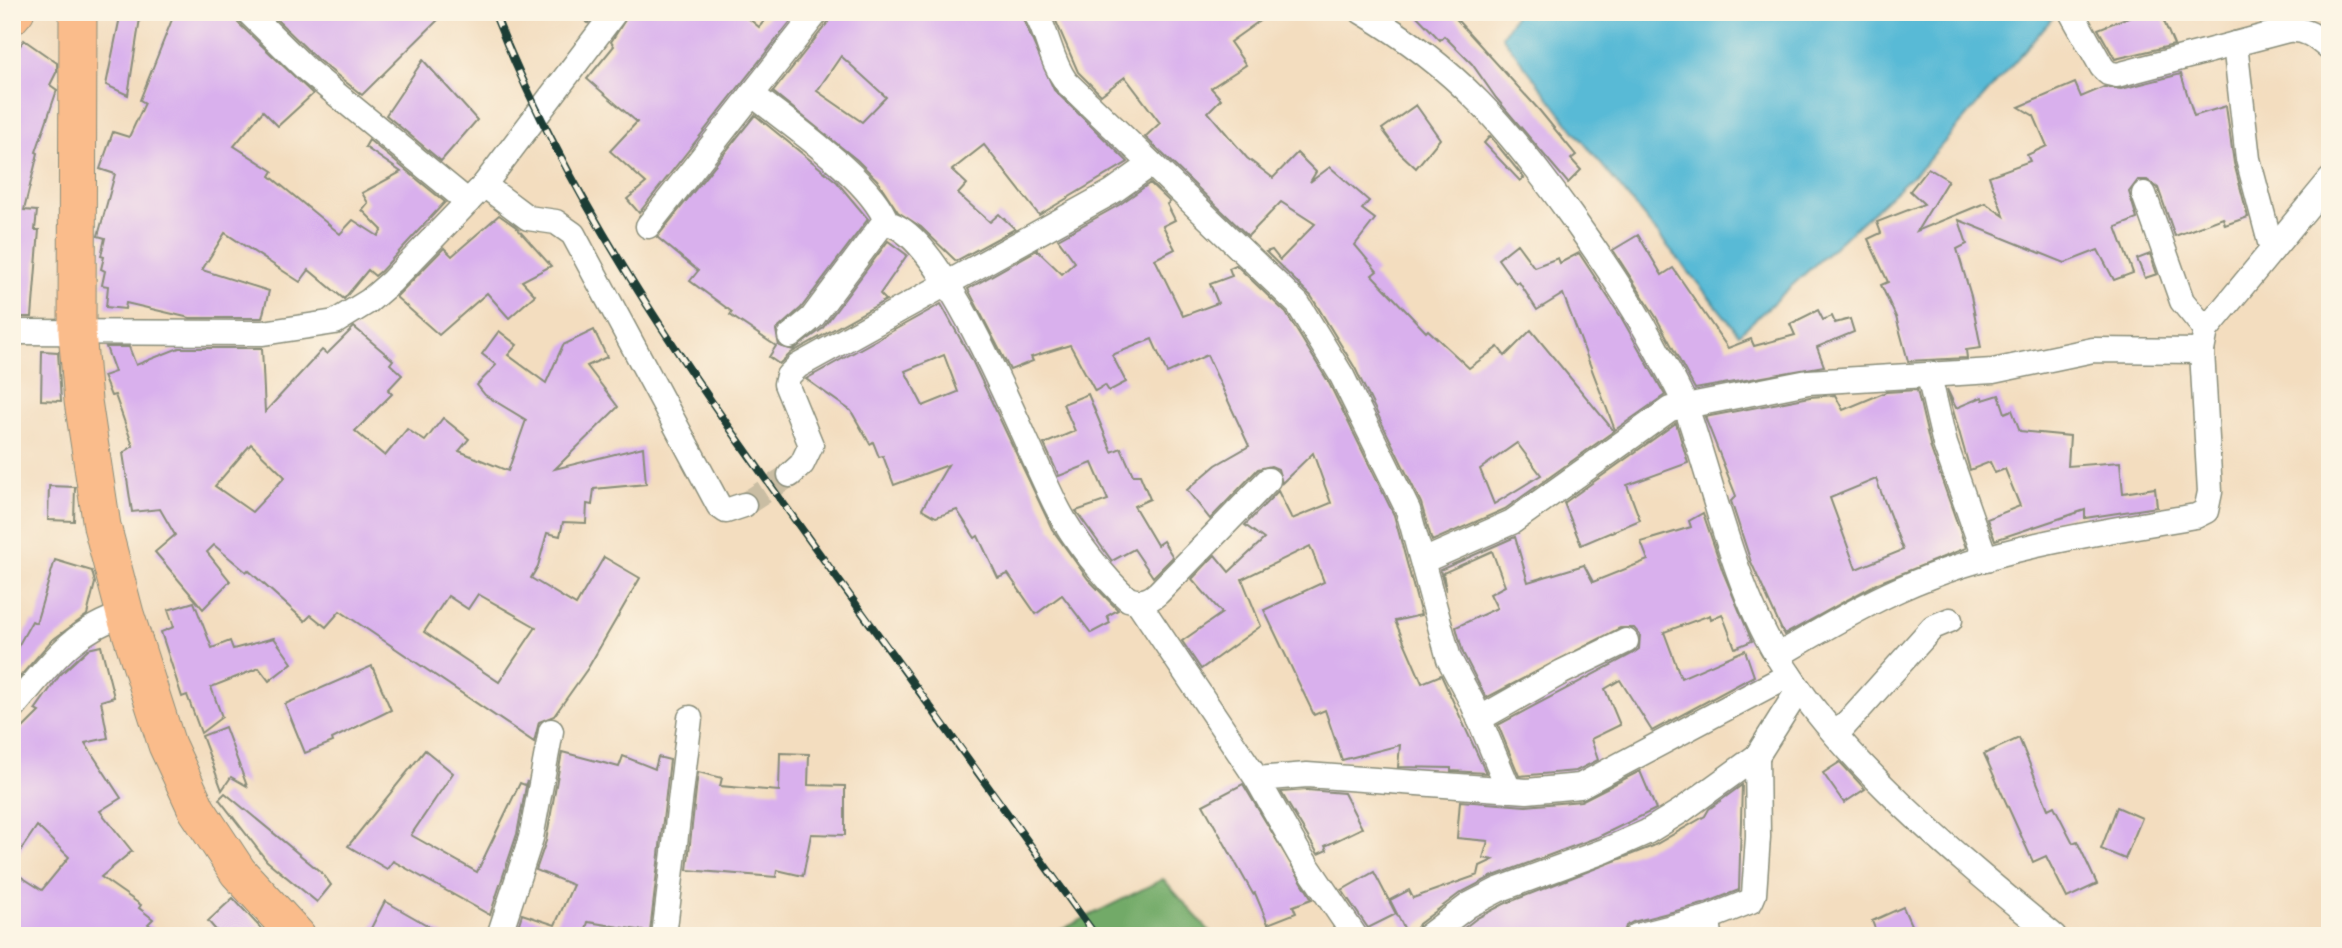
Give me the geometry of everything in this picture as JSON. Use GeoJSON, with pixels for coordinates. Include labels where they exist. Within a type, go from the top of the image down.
{"type":"FeatureCollection","features":[{"type":"Feature","properties":{"kind":"highway"},"geometry":{"type":"LineString","coordinates":[[78,12],[77,332],[91,463],[102,526],[124,614],[167,745],[197,810],[239,872],[297,936]]}},
{"type":"Feature","properties":{"kind":"main road"},"geometry":{"type":"LineString","coordinates":[[12,19],[18,12]]}},
{"type":"Feature","properties":{"kind":"street"},"geometry":{"type":"LineString","coordinates":[[248,12],[307,70],[476,193],[528,218],[556,222],[573,234],[719,506],[726,511],[744,505]]}},
{"type":"Feature","properties":{"kind":"street"},"geometry":{"type":"LineString","coordinates":[[12,332],[262,333],[335,321],[369,301],[391,282],[476,193],[615,12]]}},
{"type":"Feature","properties":{"kind":"street"},"geometry":{"type":"LineString","coordinates":[[648,226],[817,12]]}},
{"type":"Feature","properties":{"kind":"street"},"geometry":{"type":"LineString","coordinates":[[1035,12],[1044,27],[1056,69],[1066,82],[1298,304],[1342,376],[1385,458],[1408,510],[1449,659],[1479,719],[1509,790]]}},
{"type":"Feature","properties":{"kind":"street"},"geometry":{"type":"LineString","coordinates":[[1362,12],[1409,39],[1458,79],[1518,142],[1627,294],[1686,406],[1748,593],[1788,673],[1837,734],[1892,794],[1976,872],[2053,936]]}},
{"type":"Feature","properties":{"kind":"street"},"geometry":{"type":"LineString","coordinates":[[2071,12],[2108,73],[2117,75],[2299,29],[2330,49]]}},
{"type":"Feature","properties":{"kind":"street"},"geometry":{"type":"LineString","coordinates":[[2235,44],[2248,159],[2272,250]]}},
{"type":"Feature","properties":{"kind":"street"},"geometry":{"type":"LineString","coordinates":[[752,94],[825,153],[870,195],[887,223],[903,229],[947,283],[1012,405],[1064,520],[1119,592],[1139,602],[1258,779],[1300,855],[1355,936]]}},
{"type":"Feature","properties":{"kind":"street"},"geometry":{"type":"LineString","coordinates":[[790,475],[802,464],[811,445],[787,392],[788,376],[798,366],[1112,192],[1150,165]]}},
{"type":"Feature","properties":{"kind":"street"},"geometry":{"type":"LineString","coordinates":[[1423,561],[1512,522],[1617,450],[1670,409],[1834,379],[1929,376],[2031,365],[2062,355],[2092,350],[2204,341],[2272,250],[2330,180]]}},
{"type":"Feature","properties":{"kind":"street"},"geometry":{"type":"LineString","coordinates":[[1258,779],[1307,775],[1509,790],[1561,790],[1580,786],[1788,673],[1902,588],[2042,544],[2196,516],[2206,511],[2210,477],[2204,341],[2182,301],[2144,194]]}},
{"type":"Feature","properties":{"kind":"street"},"geometry":{"type":"LineString","coordinates":[[790,336],[812,318],[872,235],[887,223]]}},
{"type":"Feature","properties":{"kind":"street"},"geometry":{"type":"LineString","coordinates":[[1929,376],[1945,444],[1986,560]]}},
{"type":"Feature","properties":{"kind":"street"},"geometry":{"type":"LineString","coordinates":[[1139,602],[1150,600],[1158,593],[1268,480]]}},
{"type":"Feature","properties":{"kind":"street"},"geometry":{"type":"LineString","coordinates":[[12,709],[72,639],[103,621],[124,614]]}},
{"type":"Feature","properties":{"kind":"street"},"geometry":{"type":"LineString","coordinates":[[1837,734],[1933,626],[1950,620]]}},
{"type":"Feature","properties":{"kind":"street"},"geometry":{"type":"LineString","coordinates":[[1479,719],[1626,641]]}},
{"type":"Feature","properties":{"kind":"street"},"geometry":{"type":"LineString","coordinates":[[1637,936],[1709,927],[1752,901],[1755,894],[1758,837],[1757,756],[1788,673]]}},
{"type":"Feature","properties":{"kind":"street"},"geometry":{"type":"LineString","coordinates":[[664,936],[674,873],[690,718]]}},
{"type":"Feature","properties":{"kind":"street"},"geometry":{"type":"LineString","coordinates":[[499,936],[531,838],[551,732]]}},
{"type":"Feature","properties":{"kind":"street"},"geometry":{"type":"LineString","coordinates":[[1428,936],[1469,905],[1498,890],[1647,832],[1757,756]]}},
{"type":"Feature","properties":{"kind":"green space"},"geometry":{"type":"Polygon","coordinates":[[[1163,879],[1214,936],[1049,936],[1163,879]]]}},
{"type":"Feature","properties":{"kind":"water"},"geometry":{"type":"Polygon","coordinates":[[[1517,12],[2058,12],[1926,163],[1739,334],[1575,132],[1502,36],[1517,12]]]}},
{"type":"Feature","properties":{"kind":"building"},"geometry":{"type":"Polygon","coordinates":[[[121,12],[141,12],[128,95],[106,85],[121,12]]]}},
{"type":"Feature","properties":{"kind":"building"},"geometry":{"type":"Polygon","coordinates":[[[175,12],[234,12],[238,23],[313,94],[278,126],[263,111],[234,146],[273,171],[270,176],[340,234],[353,220],[378,236],[382,230],[362,210],[368,203],[362,193],[401,172],[365,147],[369,140],[445,202],[381,271],[375,276],[368,270],[344,299],[309,270],[300,282],[225,233],[202,270],[269,291],[262,318],[190,318],[126,303],[125,309],[106,307],[108,286],[102,285],[105,271],[101,269],[105,238],[98,236],[115,174],[100,169],[113,132],[129,137],[145,103],[140,100],[175,12]]]}},
{"type":"Feature","properties":{"kind":"building"},"geometry":{"type":"Polygon","coordinates":[[[269,12],[446,12],[362,95],[317,59],[269,12]]]}},
{"type":"Feature","properties":{"kind":"building"},"geometry":{"type":"Polygon","coordinates":[[[574,12],[596,12],[588,23],[574,12]]]}},
{"type":"Feature","properties":{"kind":"building"},"geometry":{"type":"Polygon","coordinates":[[[630,12],[741,12],[759,27],[772,12],[798,12],[639,213],[627,199],[646,183],[610,151],[637,122],[587,79],[614,46],[611,42],[630,12]]]}},
{"type":"Feature","properties":{"kind":"building"},"geometry":{"type":"Polygon","coordinates":[[[832,12],[1020,12],[1054,90],[1128,162],[1039,215],[984,145],[952,170],[967,184],[958,194],[990,222],[999,214],[1015,229],[956,261],[921,227],[898,212],[877,180],[857,160],[773,92],[829,21],[832,12]],[[841,56],[817,91],[862,122],[886,97],[841,56]]]}},
{"type":"Feature","properties":{"kind":"building"},"geometry":{"type":"Polygon","coordinates":[[[1052,12],[1272,12],[1230,42],[1246,65],[1211,88],[1221,99],[1208,112],[1247,158],[1273,178],[1297,153],[1316,172],[1310,182],[1330,167],[1369,201],[1362,209],[1375,219],[1355,245],[1377,271],[1372,275],[1426,332],[1428,330],[1469,368],[1498,347],[1505,356],[1531,330],[1614,431],[1505,509],[1432,541],[1421,503],[1355,368],[1311,296],[1266,252],[1272,250],[1280,260],[1315,224],[1281,202],[1248,236],[1145,137],[1160,123],[1125,77],[1101,95],[1078,72],[1052,12]],[[1517,443],[1480,469],[1494,504],[1541,475],[1517,443]]]}},
{"type":"Feature","properties":{"kind":"building"},"geometry":{"type":"Polygon","coordinates":[[[1413,12],[1450,12],[1540,111],[1576,155],[1571,159],[1581,170],[1568,183],[1496,98],[1472,64],[1444,36],[1440,40],[1413,12]]]}},
{"type":"Feature","properties":{"kind":"building"},"geometry":{"type":"Polygon","coordinates":[[[2141,12],[2160,12],[2174,45],[2115,59],[2098,29],[2141,12]]]}},
{"type":"Feature","properties":{"kind":"building"},"geometry":{"type":"Polygon","coordinates":[[[24,40],[57,63],[57,71],[50,85],[57,90],[36,152],[38,153],[24,210],[37,211],[35,230],[39,230],[32,317],[12,317],[12,142],[17,131],[12,129],[12,57],[24,40]]]}},
{"type":"Feature","properties":{"kind":"building"},"geometry":{"type":"Polygon","coordinates":[[[423,60],[477,120],[441,161],[386,115],[423,60]]]}},
{"type":"Feature","properties":{"kind":"building"},"geometry":{"type":"Polygon","coordinates":[[[2181,74],[2194,116],[2226,106],[2234,163],[2248,217],[2225,225],[2223,218],[2175,236],[2158,188],[2147,180],[2138,180],[2129,192],[2137,219],[2116,227],[2133,273],[2114,280],[2098,250],[2065,263],[1959,220],[1967,244],[1957,249],[1971,296],[1981,348],[1966,350],[1967,358],[1908,361],[1896,317],[1881,285],[1888,282],[1868,239],[1881,233],[1877,222],[1924,204],[1910,191],[1928,168],[1948,180],[1917,231],[1985,203],[2004,216],[1989,176],[2030,161],[2027,155],[2047,146],[2034,116],[2019,107],[2075,83],[2081,97],[2104,87],[2121,89],[2181,74]]]}},
{"type":"Feature","properties":{"kind":"building"},"geometry":{"type":"Polygon","coordinates":[[[1416,105],[1440,139],[1416,168],[1400,153],[1382,129],[1416,105]]]}},
{"type":"Feature","properties":{"kind":"building"},"geometry":{"type":"Polygon","coordinates":[[[755,115],[837,182],[868,219],[801,308],[776,330],[779,346],[793,350],[822,329],[888,241],[907,255],[880,294],[886,300],[791,353],[779,364],[769,357],[776,346],[730,315],[732,312],[690,281],[698,271],[657,237],[755,115]]]}},
{"type":"Feature","properties":{"kind":"building"},"geometry":{"type":"Polygon","coordinates":[[[1490,136],[1524,178],[1520,181],[1484,143],[1490,136]]]}},
{"type":"Feature","properties":{"kind":"building"},"geometry":{"type":"Polygon","coordinates":[[[1150,183],[1170,202],[1167,204],[1175,220],[1163,226],[1175,249],[1155,259],[1183,316],[1218,303],[1210,284],[1232,276],[1229,268],[1236,265],[1286,313],[1329,383],[1394,515],[1421,615],[1395,621],[1422,683],[1441,675],[1486,773],[1451,771],[1451,768],[1398,767],[1400,745],[1342,760],[1325,710],[1314,715],[1264,610],[1324,582],[1310,546],[1242,579],[1261,626],[1201,669],[1182,641],[1222,613],[1192,579],[1215,555],[1229,572],[1264,539],[1245,525],[1278,491],[1292,519],[1331,503],[1313,453],[1282,483],[1278,469],[1271,466],[1258,469],[1210,519],[1187,490],[1216,465],[1249,446],[1207,355],[1167,373],[1152,339],[1112,355],[1126,382],[1109,391],[1105,385],[1095,391],[1070,345],[1031,357],[1033,361],[1010,370],[968,289],[1037,250],[1062,274],[1075,262],[1058,239],[1119,205],[1150,183]]]}},
{"type":"Feature","properties":{"kind":"building"},"geometry":{"type":"Polygon","coordinates":[[[499,215],[516,227],[551,266],[522,281],[535,295],[509,318],[487,293],[439,335],[396,297],[444,248],[452,256],[499,215]]]}},
{"type":"Feature","properties":{"kind":"building"},"geometry":{"type":"Polygon","coordinates":[[[1638,235],[1662,275],[1673,268],[1728,348],[1751,339],[1754,346],[1795,335],[1790,324],[1818,310],[1823,320],[1832,316],[1835,323],[1850,319],[1854,332],[1817,347],[1824,366],[1695,389],[1656,317],[1613,250],[1638,235]]]}},
{"type":"Feature","properties":{"kind":"building"},"geometry":{"type":"Polygon","coordinates":[[[1517,244],[1534,267],[1558,258],[1560,263],[1579,253],[1621,317],[1665,395],[1615,430],[1563,294],[1537,310],[1519,282],[1516,284],[1498,259],[1517,244]]]}},
{"type":"Feature","properties":{"kind":"building"},"geometry":{"type":"Polygon","coordinates":[[[2150,254],[2157,274],[2145,278],[2137,259],[2150,254]]]}},
{"type":"Feature","properties":{"kind":"building"},"geometry":{"type":"Polygon","coordinates":[[[941,304],[971,358],[1052,529],[1088,579],[1118,610],[1107,616],[1110,623],[1091,633],[1062,595],[1036,614],[1008,574],[998,578],[978,536],[975,538],[957,510],[936,517],[922,509],[948,465],[894,485],[883,456],[879,457],[873,442],[870,444],[851,411],[806,379],[941,304]],[[944,355],[905,371],[923,406],[958,392],[944,355]]]}},
{"type":"Feature","properties":{"kind":"building"},"geometry":{"type":"Polygon","coordinates":[[[354,327],[393,360],[390,364],[402,375],[388,390],[392,394],[355,431],[385,456],[407,429],[425,441],[443,418],[469,439],[459,451],[508,471],[526,420],[485,395],[477,385],[496,365],[482,354],[499,331],[517,345],[508,355],[546,383],[563,345],[594,330],[607,357],[587,366],[618,407],[555,469],[643,447],[646,484],[594,489],[592,505],[587,504],[586,523],[563,522],[560,536],[547,533],[538,566],[531,578],[576,605],[604,557],[640,578],[588,668],[554,716],[539,722],[534,742],[340,611],[326,627],[311,615],[305,621],[248,570],[246,572],[214,545],[207,552],[230,581],[203,609],[155,552],[175,535],[160,509],[132,512],[123,453],[133,446],[115,395],[111,396],[103,376],[115,372],[106,347],[129,347],[136,365],[179,348],[262,348],[265,412],[322,350],[327,354],[354,327]],[[251,444],[215,486],[252,512],[285,477],[251,444]],[[478,594],[468,609],[448,596],[424,632],[499,682],[536,627],[478,594]]]}},
{"type":"Feature","properties":{"kind":"building"},"geometry":{"type":"Polygon","coordinates":[[[42,351],[58,352],[61,401],[41,400],[42,351]]]}},
{"type":"Feature","properties":{"kind":"building"},"geometry":{"type":"Polygon","coordinates":[[[1947,389],[1956,408],[1982,397],[1983,400],[1999,395],[2005,413],[2012,410],[2020,431],[2070,436],[2068,466],[2120,462],[2123,493],[2155,488],[2157,507],[2085,518],[2085,510],[1995,540],[1987,519],[2020,506],[2005,469],[1995,473],[1990,462],[1970,470],[1947,389]]]}},
{"type":"Feature","properties":{"kind":"building"},"geometry":{"type":"Polygon","coordinates":[[[1917,390],[1931,449],[1966,548],[1878,583],[1784,635],[1751,562],[1731,501],[1736,496],[1705,417],[1810,397],[1835,395],[1843,410],[1886,392],[1917,390]],[[1876,479],[1830,498],[1856,569],[1903,550],[1876,479]]]}},
{"type":"Feature","properties":{"kind":"building"},"geometry":{"type":"Polygon","coordinates":[[[1088,394],[1112,452],[1121,448],[1133,475],[1140,475],[1150,499],[1134,506],[1157,545],[1163,541],[1173,557],[1153,577],[1134,549],[1112,561],[1076,511],[1108,500],[1092,463],[1059,476],[1044,444],[1075,431],[1063,404],[1088,394]]]}},
{"type":"Feature","properties":{"kind":"building"},"geometry":{"type":"Polygon","coordinates":[[[1676,423],[1688,463],[1627,485],[1640,520],[1581,545],[1564,503],[1676,423]]]}},
{"type":"Feature","properties":{"kind":"building"},"geometry":{"type":"Polygon","coordinates":[[[49,486],[75,487],[74,521],[48,520],[49,486]]]}},
{"type":"Feature","properties":{"kind":"building"},"geometry":{"type":"Polygon","coordinates":[[[1703,513],[1723,572],[1752,641],[1735,648],[1722,614],[1711,619],[1710,615],[1664,632],[1681,678],[1745,650],[1754,676],[1652,731],[1620,680],[1605,689],[1620,725],[1591,739],[1598,760],[1576,771],[1519,776],[1498,725],[1632,654],[1639,649],[1640,635],[1634,628],[1620,628],[1486,698],[1463,653],[1456,627],[1497,608],[1490,594],[1505,586],[1492,551],[1443,573],[1446,591],[1440,570],[1515,537],[1528,582],[1584,565],[1593,582],[1648,560],[1641,542],[1691,527],[1689,521],[1703,513]]]}},
{"type":"Feature","properties":{"kind":"building"},"geometry":{"type":"Polygon","coordinates":[[[55,560],[92,571],[95,583],[87,615],[51,641],[18,679],[12,677],[12,657],[32,621],[36,623],[55,560]]]}},
{"type":"Feature","properties":{"kind":"building"},"geometry":{"type":"Polygon","coordinates":[[[194,602],[212,648],[230,641],[233,649],[274,638],[292,663],[269,681],[259,668],[211,687],[222,717],[201,733],[187,695],[182,697],[161,632],[174,627],[168,610],[194,602]]]}},
{"type":"Feature","properties":{"kind":"building"},"geometry":{"type":"Polygon","coordinates":[[[101,646],[114,697],[101,701],[108,738],[85,743],[121,798],[100,811],[132,851],[101,877],[141,905],[139,908],[153,919],[148,924],[163,936],[28,936],[12,926],[12,871],[42,890],[69,857],[37,826],[12,863],[12,739],[39,712],[35,710],[60,675],[88,649],[101,646]]]}},
{"type":"Feature","properties":{"kind":"building"},"geometry":{"type":"Polygon","coordinates":[[[372,666],[391,710],[332,739],[333,742],[305,753],[285,704],[372,666]]]}},
{"type":"Feature","properties":{"kind":"building"},"geometry":{"type":"Polygon","coordinates":[[[225,727],[247,786],[231,777],[222,790],[202,736],[225,727]]]}},
{"type":"Feature","properties":{"kind":"building"},"geometry":{"type":"Polygon","coordinates":[[[2019,738],[2048,809],[2054,806],[2073,843],[2077,841],[2097,884],[2067,898],[2046,856],[2033,862],[1984,754],[2019,738]]]}},
{"type":"Feature","properties":{"kind":"building"},"geometry":{"type":"Polygon","coordinates":[[[425,750],[453,773],[411,835],[477,872],[520,783],[525,785],[527,781],[517,834],[490,915],[393,861],[387,869],[348,846],[425,750]]]}},
{"type":"Feature","properties":{"kind":"building"},"geometry":{"type":"Polygon","coordinates":[[[562,752],[619,767],[623,756],[655,769],[658,757],[670,760],[650,932],[588,922],[584,936],[527,936],[517,930],[522,914],[555,925],[573,885],[536,870],[546,841],[562,752]]]}},
{"type":"Feature","properties":{"kind":"building"},"geometry":{"type":"Polygon","coordinates":[[[780,753],[809,754],[808,785],[845,786],[845,835],[811,834],[803,876],[777,870],[776,877],[687,870],[698,772],[722,778],[720,786],[779,791],[780,753]]]}},
{"type":"Feature","properties":{"kind":"building"},"geometry":{"type":"Polygon","coordinates":[[[1840,762],[1865,789],[1844,803],[1823,773],[1840,762]]]}},
{"type":"Feature","properties":{"kind":"building"},"geometry":{"type":"Polygon","coordinates":[[[1640,771],[1656,809],[1598,837],[1491,877],[1460,893],[1419,924],[1413,936],[1408,936],[1390,900],[1409,890],[1413,898],[1478,875],[1480,866],[1493,860],[1483,858],[1488,841],[1457,838],[1460,801],[1526,806],[1581,801],[1640,771]]]}},
{"type":"Feature","properties":{"kind":"building"},"geometry":{"type":"Polygon","coordinates":[[[1243,784],[1312,899],[1293,906],[1296,913],[1268,924],[1255,893],[1253,894],[1203,805],[1243,784]]]}},
{"type":"Feature","properties":{"kind":"building"},"geometry":{"type":"Polygon","coordinates":[[[1742,785],[1739,890],[1703,904],[1633,922],[1626,926],[1623,936],[1454,936],[1477,918],[1504,904],[1653,846],[1705,816],[1709,809],[1742,785]]]}},
{"type":"Feature","properties":{"kind":"building"},"geometry":{"type":"Polygon","coordinates":[[[1307,790],[1344,793],[1362,828],[1325,846],[1327,850],[1318,854],[1281,792],[1307,790]]]}},
{"type":"Feature","properties":{"kind":"building"},"geometry":{"type":"Polygon","coordinates":[[[225,793],[323,874],[331,885],[317,902],[267,861],[219,799],[225,793]]]}},
{"type":"Feature","properties":{"kind":"building"},"geometry":{"type":"Polygon","coordinates":[[[2117,807],[2142,818],[2125,859],[2101,849],[2117,807]]]}},
{"type":"Feature","properties":{"kind":"building"},"geometry":{"type":"Polygon","coordinates":[[[1374,872],[1396,914],[1368,928],[1342,890],[1374,872]]]}},
{"type":"Feature","properties":{"kind":"building"},"geometry":{"type":"Polygon","coordinates":[[[233,898],[268,936],[221,936],[208,921],[233,898]]]}},
{"type":"Feature","properties":{"kind":"building"},"geometry":{"type":"Polygon","coordinates":[[[385,901],[446,936],[367,936],[385,901]]]}},
{"type":"Feature","properties":{"kind":"building"},"geometry":{"type":"Polygon","coordinates":[[[1903,907],[1916,936],[1878,936],[1872,921],[1903,907]]]}},
{"type":"Feature","properties":{"kind":"tunnel"},"geometry":{"type":"LineString","coordinates":[[744,505],[790,475]]}},
{"type":"Feature","properties":{"kind":"railway"},"geometry":{"type":"LineString","coordinates":[[494,12],[559,155],[638,291],[725,422],[1096,936]]}}]}
